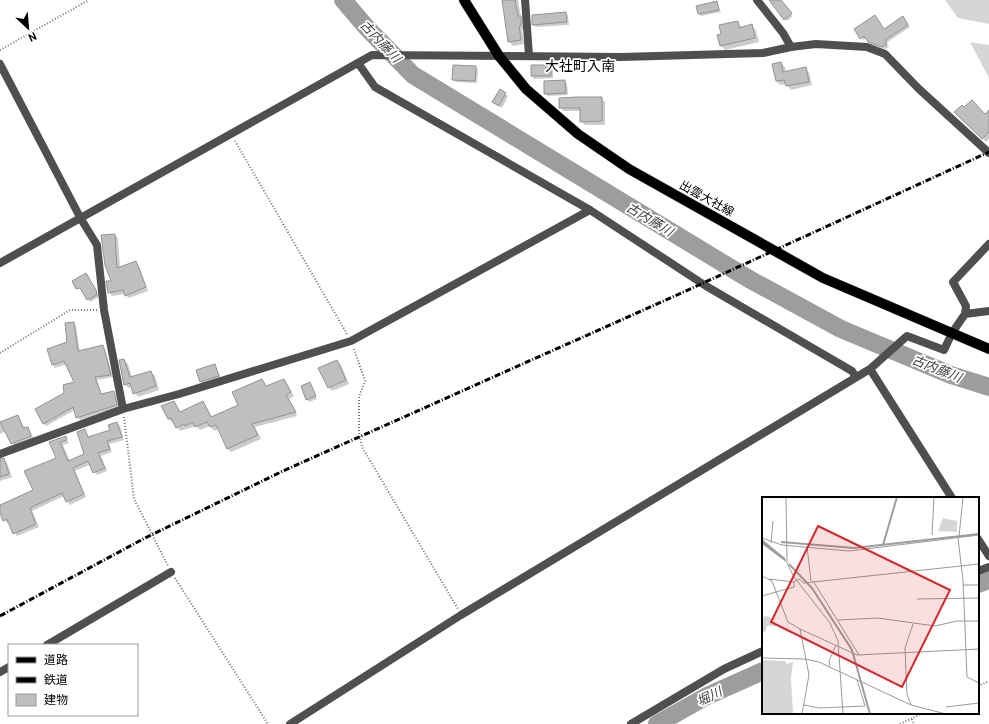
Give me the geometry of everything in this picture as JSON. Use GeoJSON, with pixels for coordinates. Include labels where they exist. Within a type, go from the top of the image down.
{"type":"FeatureCollection","features":[{"type":"Feature","properties":{"kind":"main road","name":"出雲大社線"},"geometry":{"type":"LineString","coordinates":[[464,0],[499,56],[532,94],[578,134],[629,169],[823,278],[989,349]]}},
{"type":"Feature","properties":{"kind":"street"},"geometry":{"type":"LineString","coordinates":[[525,0],[529,55]]}},
{"type":"Feature","properties":{"kind":"street"},"geometry":{"type":"LineString","coordinates":[[757,0],[783,32],[791,47]]}},
{"type":"Feature","properties":{"kind":"street"},"geometry":{"type":"LineString","coordinates":[[0,263],[372,55],[529,55],[621,57],[763,53],[791,47],[816,44],[867,47],[885,54],[919,89],[989,153]]}},
{"type":"Feature","properties":{"kind":"street"},"geometry":{"type":"LineString","coordinates":[[358,63],[375,87],[590,210],[706,286],[852,371],[856,377]]}},
{"type":"Feature","properties":{"kind":"street"},"geometry":{"type":"LineString","coordinates":[[0,64],[81,219],[97,245],[104,310],[123,409]]}},
{"type":"Feature","properties":{"kind":"street"},"geometry":{"type":"LineString","coordinates":[[0,454],[123,409],[179,394],[351,341],[590,210]]}},
{"type":"Feature","properties":{"kind":"street"},"geometry":{"type":"LineString","coordinates":[[290,724],[461,615],[870,369],[907,336],[944,350],[952,333],[965,314],[966,306],[953,282],[989,244]]}},
{"type":"Feature","properties":{"kind":"street"},"geometry":{"type":"LineString","coordinates":[[965,314],[989,311]]}},
{"type":"Feature","properties":{"kind":"street"},"geometry":{"type":"LineString","coordinates":[[870,369],[951,497]]}},
{"type":"Feature","properties":{"kind":"street"},"geometry":{"type":"LineString","coordinates":[[979,541],[989,556]]}},
{"type":"Feature","properties":{"kind":"street"},"geometry":{"type":"LineString","coordinates":[[979,570],[989,567]]}},
{"type":"Feature","properties":{"kind":"street"},"geometry":{"type":"LineString","coordinates":[[49,644],[171,572]]}},
{"type":"Feature","properties":{"kind":"street"},"geometry":{"type":"LineString","coordinates":[[632,724],[724,669],[762,651]]}},
{"type":"Feature","properties":{"kind":"path"},"geometry":{"type":"LineString","coordinates":[[0,50],[89,0]]}},
{"type":"Feature","properties":{"kind":"path"},"geometry":{"type":"LineString","coordinates":[[231,134],[351,341],[365,382],[359,397],[359,432],[362,447],[461,615]]}},
{"type":"Feature","properties":{"kind":"path"},"geometry":{"type":"LineString","coordinates":[[0,353],[70,310],[104,310]]}},
{"type":"Feature","properties":{"kind":"path"},"geometry":{"type":"LineString","coordinates":[[123,409],[134,499],[171,572],[268,724]]}},
{"type":"Feature","properties":{"kind":"path"},"geometry":{"type":"LineString","coordinates":[[979,686],[989,681]]}},
{"type":"Feature","properties":{"kind":"path"},"geometry":{"type":"LineString","coordinates":[[900,724],[921,714]]}},
{"type":"Feature","properties":{"kind":"path"},"geometry":{"type":"LineString","coordinates":[[912,718],[914,724]]}},
{"type":"Feature","properties":{"kind":"shaded area"},"geometry":{"type":"Polygon","coordinates":[[[945,0],[989,0],[989,24],[958,18],[945,0]]]}},
{"type":"Feature","properties":{"kind":"shaded area"},"geometry":{"type":"Polygon","coordinates":[[[970,42],[989,45],[989,78],[970,42]]]}},
{"type":"Feature","properties":{"kind":"building"},"geometry":{"type":"Polygon","coordinates":[[[502,0],[515,0],[518,16],[521,16],[521,26],[519,26],[521,40],[508,42],[502,0]]]}},
{"type":"Feature","properties":{"kind":"building"},"geometry":{"type":"Polygon","coordinates":[[[769,0],[781,0],[792,13],[784,20],[769,0]]]}},
{"type":"Feature","properties":{"kind":"building"},"geometry":{"type":"Polygon","coordinates":[[[717,1],[719,10],[698,14],[696,6],[717,1]]]}},
{"type":"Feature","properties":{"kind":"building"},"geometry":{"type":"Polygon","coordinates":[[[566,12],[567,22],[532,25],[532,15],[566,12]]]}},
{"type":"Feature","properties":{"kind":"building"},"geometry":{"type":"Polygon","coordinates":[[[875,15],[884,29],[903,16],[908,25],[885,40],[887,44],[882,47],[868,42],[864,36],[860,39],[854,29],[875,15]]]}},
{"type":"Feature","properties":{"kind":"building"},"geometry":{"type":"Polygon","coordinates":[[[738,21],[739,28],[752,24],[755,38],[720,46],[717,35],[721,34],[719,25],[738,21]]]}},
{"type":"Feature","properties":{"kind":"building"},"geometry":{"type":"Polygon","coordinates":[[[781,62],[783,72],[806,67],[809,82],[786,86],[784,80],[776,81],[772,64],[781,62]]]}},
{"type":"Feature","properties":{"kind":"building"},"geometry":{"type":"Polygon","coordinates":[[[453,65],[476,66],[475,81],[452,80],[453,65]]]}},
{"type":"Feature","properties":{"kind":"building"},"geometry":{"type":"Polygon","coordinates":[[[531,65],[551,65],[551,76],[531,76],[531,65]]]}},
{"type":"Feature","properties":{"kind":"building"},"geometry":{"type":"Polygon","coordinates":[[[565,80],[566,93],[544,94],[544,81],[565,80]]]}},
{"type":"Feature","properties":{"kind":"building"},"geometry":{"type":"Polygon","coordinates":[[[500,89],[506,93],[499,106],[492,102],[500,89]]]}},
{"type":"Feature","properties":{"kind":"building"},"geometry":{"type":"Polygon","coordinates":[[[602,97],[602,121],[580,122],[580,108],[559,108],[559,98],[602,97]]]}},
{"type":"Feature","properties":{"kind":"building"},"geometry":{"type":"Polygon","coordinates":[[[972,100],[985,114],[989,110],[989,132],[982,139],[954,112],[962,105],[964,107],[972,100]]]}},
{"type":"Feature","properties":{"kind":"building"},"geometry":{"type":"Polygon","coordinates":[[[115,234],[117,268],[136,261],[146,287],[125,296],[123,290],[108,293],[106,281],[111,281],[105,265],[101,235],[115,234]]]}},
{"type":"Feature","properties":{"kind":"building"},"geometry":{"type":"Polygon","coordinates":[[[86,273],[96,290],[97,295],[87,300],[80,288],[76,289],[72,281],[86,273]]]}},
{"type":"Feature","properties":{"kind":"building"},"geometry":{"type":"Polygon","coordinates":[[[74,322],[78,351],[103,345],[111,375],[95,377],[101,394],[114,391],[117,405],[76,418],[73,407],[43,424],[35,409],[64,393],[63,385],[74,382],[64,361],[52,365],[47,349],[67,342],[65,323],[74,322]]]}},
{"type":"Feature","properties":{"kind":"building"},"geometry":{"type":"Polygon","coordinates":[[[124,359],[130,377],[151,371],[156,386],[133,394],[130,383],[124,385],[119,360],[124,359]]]}},
{"type":"Feature","properties":{"kind":"building"},"geometry":{"type":"Polygon","coordinates":[[[337,360],[346,380],[328,388],[318,368],[337,360]]]}},
{"type":"Feature","properties":{"kind":"building"},"geometry":{"type":"Polygon","coordinates":[[[215,364],[219,376],[200,382],[196,370],[215,364]]]}},
{"type":"Feature","properties":{"kind":"building"},"geometry":{"type":"Polygon","coordinates":[[[262,379],[266,386],[284,379],[291,392],[286,395],[296,412],[252,424],[258,435],[227,449],[216,425],[210,427],[207,422],[195,427],[193,422],[176,428],[171,418],[168,419],[161,406],[174,401],[180,412],[203,401],[211,417],[238,405],[232,392],[262,379]]]}},
{"type":"Feature","properties":{"kind":"building"},"geometry":{"type":"Polygon","coordinates":[[[310,382],[316,396],[306,400],[301,386],[310,382]]]}},
{"type":"Feature","properties":{"kind":"building"},"geometry":{"type":"Polygon","coordinates":[[[18,415],[23,428],[28,427],[31,436],[11,444],[0,422],[18,415]]]}},
{"type":"Feature","properties":{"kind":"building"},"geometry":{"type":"Polygon","coordinates":[[[117,422],[122,437],[107,441],[110,449],[98,453],[105,468],[93,473],[88,461],[73,468],[84,494],[66,502],[62,493],[30,508],[36,524],[13,534],[7,519],[3,521],[0,513],[0,505],[33,490],[24,471],[56,458],[49,442],[66,436],[67,440],[60,442],[68,461],[84,454],[77,432],[85,429],[88,437],[110,430],[108,425],[117,422]]]}},
{"type":"Feature","properties":{"kind":"building"},"geometry":{"type":"Polygon","coordinates":[[[4,458],[9,474],[0,477],[0,459],[4,458]]]}},
{"type":"Feature","properties":{"kind":"waterway","name":"古内藤川"},"geometry":{"type":"LineString","coordinates":[[343,0],[367,28],[413,75],[749,279],[841,329],[951,375],[989,387]]}},
{"type":"Feature","properties":{"kind":"waterway","name":"堀川"},"geometry":{"type":"LineString","coordinates":[[979,584],[989,580]]}},
{"type":"Feature","properties":{"kind":"waterway","name":"堀川"},"geometry":{"type":"LineString","coordinates":[[657,724],[707,696],[762,671]]}},
{"type":"Feature","properties":{"kind":"railway"},"geometry":{"type":"LineString","coordinates":[[0,616],[145,538],[283,471],[677,295],[989,152]]}},
{"type":"Feature","properties":{"kind":"district","name":"大社町入南"},"geometry":{"type":"Point","coordinates":[580,66]}}]}
